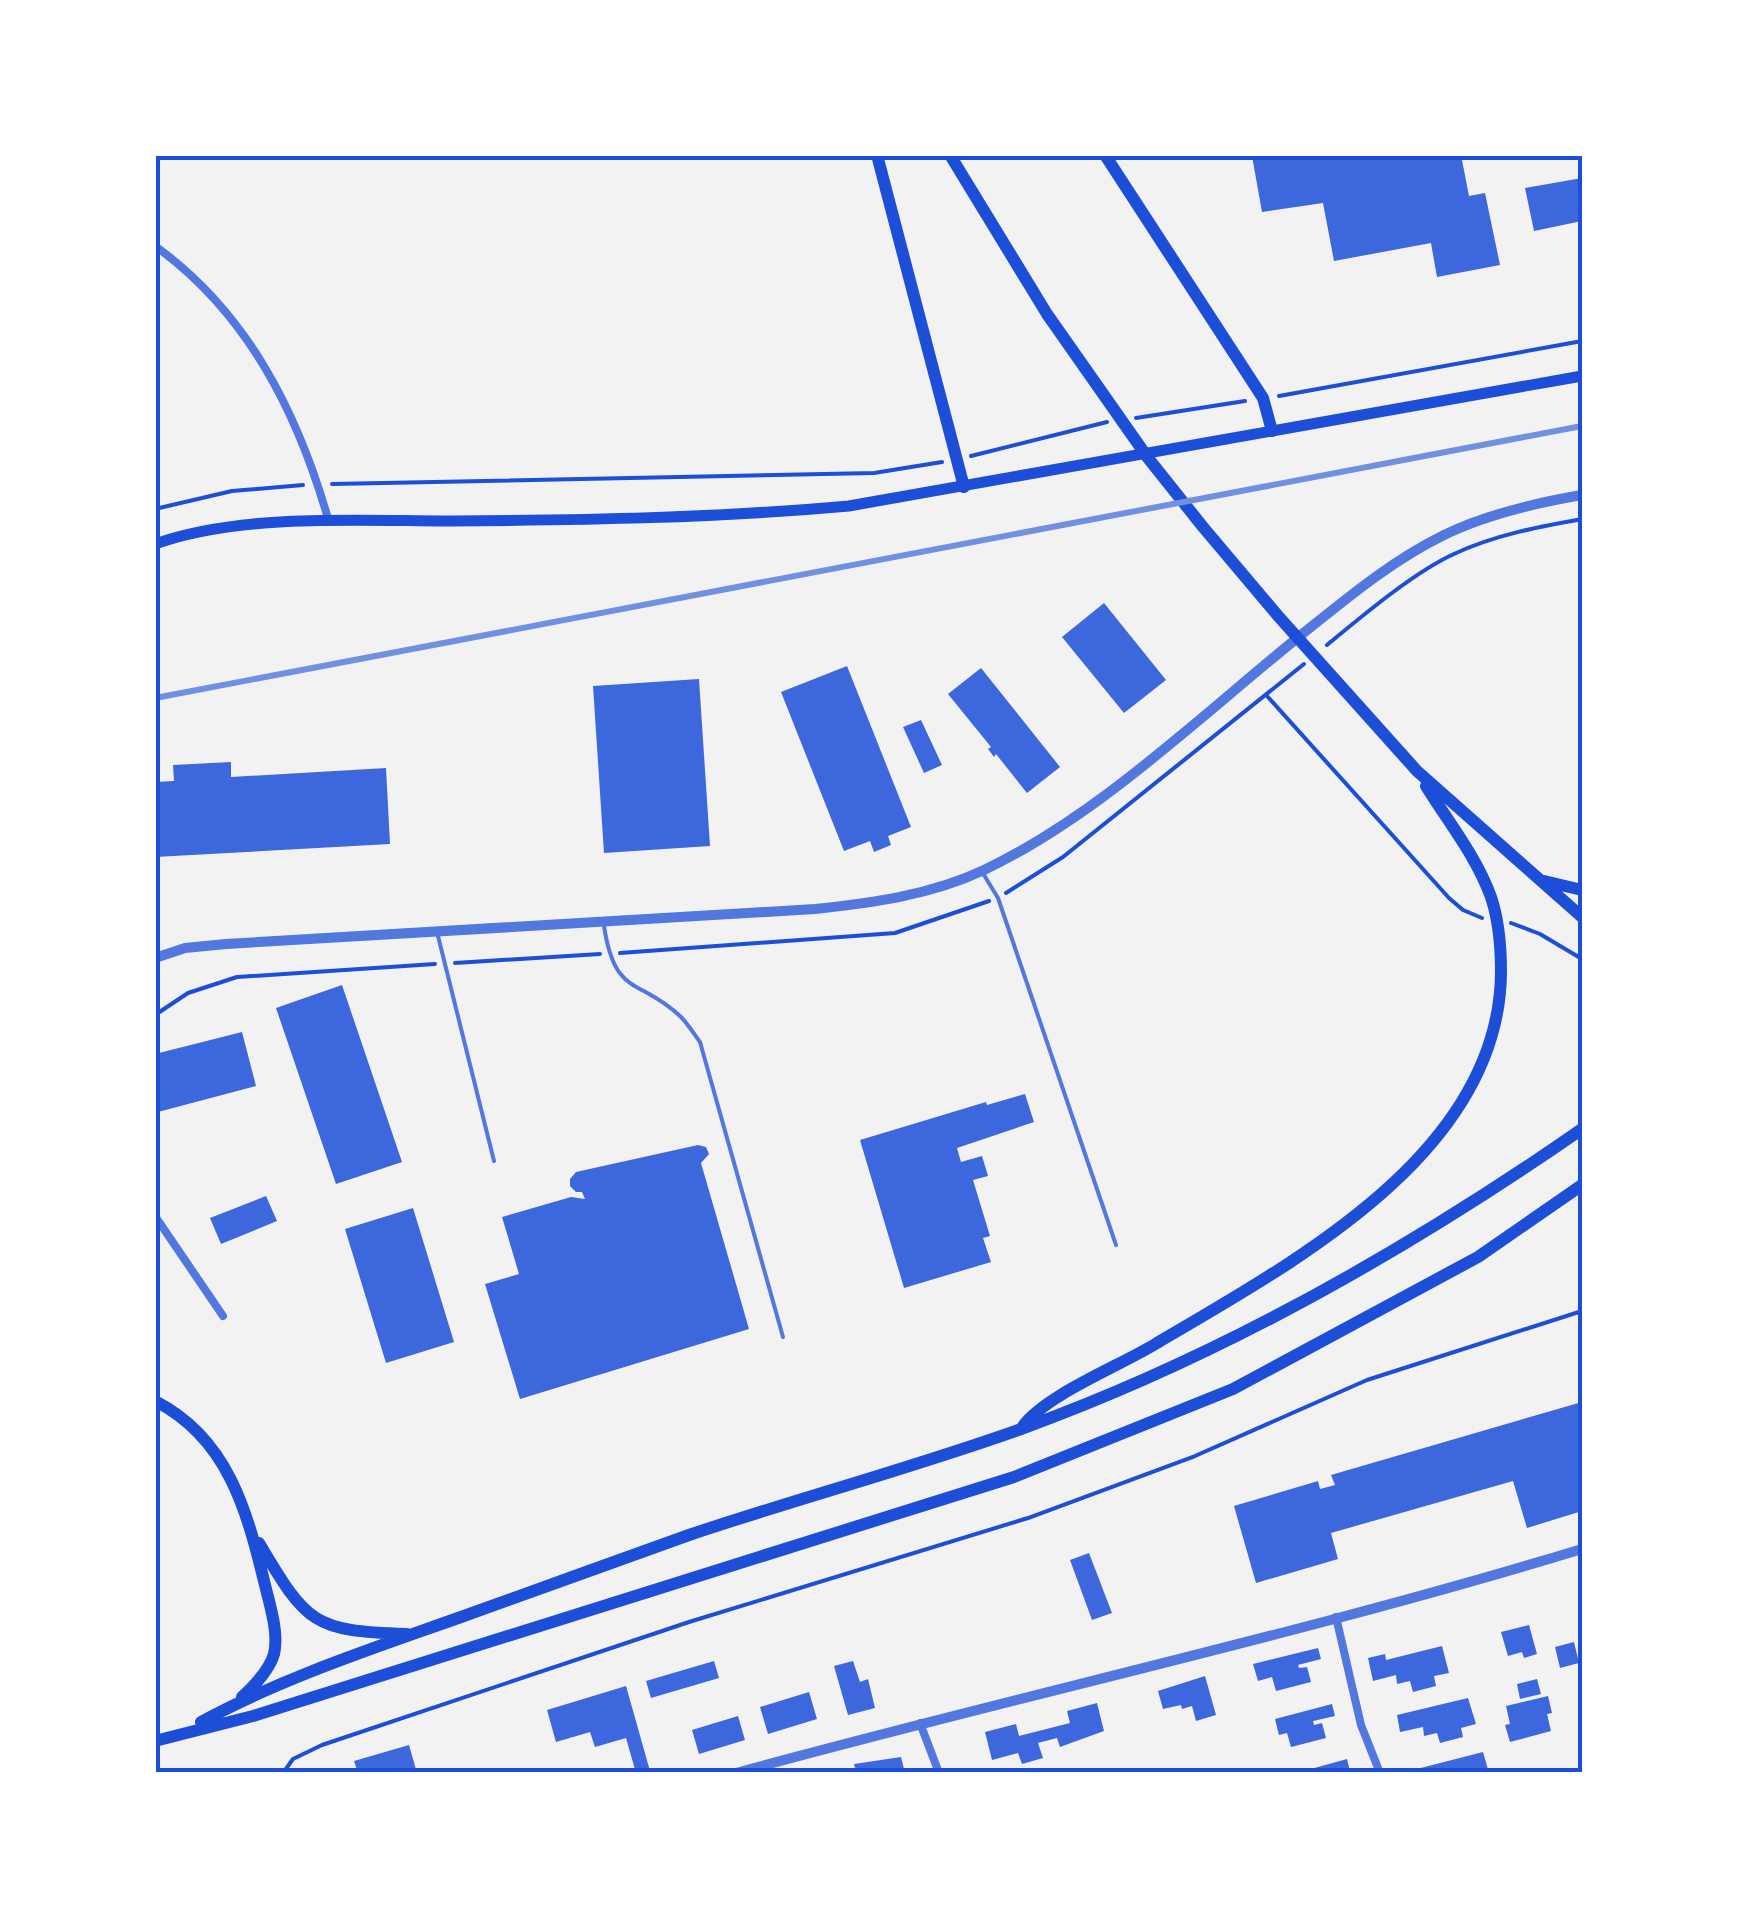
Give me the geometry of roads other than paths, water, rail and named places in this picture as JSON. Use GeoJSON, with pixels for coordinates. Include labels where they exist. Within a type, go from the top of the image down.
{"type":"FeatureCollection","features":[{"type":"Feature","properties":{"kind":"highway"},"geometry":{"type":"LineString","coordinates":[[877,155],[964,487]]}},
{"type":"Feature","properties":{"kind":"highway"},"geometry":{"type":"LineString","coordinates":[[950,155],[1048,314],[1148,458],[1266,602],[1417,771],[1582,917]]}},
{"type":"Feature","properties":{"kind":"highway"},"geometry":{"type":"LineString","coordinates":[[1105,155],[1264,398],[1272,431]]}},
{"type":"Feature","properties":{"kind":"highway"},"geometry":{"type":"LineString","coordinates":[[1021,1429],[1035,1410],[1258,1284],[1348,1220],[1406,1170],[1452,1120],[1480,1072],[1495,1034],[1502,952],[1492,899],[1476,861],[1417,771]]}},
{"type":"Feature","properties":{"kind":"highway"},"geometry":{"type":"LineString","coordinates":[[1533,876],[1582,890]]}},
{"type":"Feature","properties":{"kind":"highway"},"geometry":{"type":"LineString","coordinates":[[186,1731],[234,1704],[414,1634],[692,1534],[870,1481],[1021,1429],[1135,1382],[1285,1310],[1426,1230],[1582,1130]]}},
{"type":"Feature","properties":{"kind":"highway"},"geometry":{"type":"LineString","coordinates":[[155,1741],[253,1716],[1014,1477],[1233,1389],[1478,1257],[1582,1185]]}},
{"type":"Feature","properties":{"kind":"highway"},"geometry":{"type":"LineString","coordinates":[[155,1401],[194,1426],[216,1450],[232,1478],[252,1532],[269,1602],[274,1654],[265,1671],[234,1704]]}},
{"type":"Feature","properties":{"kind":"highway"},"geometry":{"type":"LineString","coordinates":[[252,1532],[286,1590],[320,1621],[356,1633],[414,1634]]}},
{"type":"Feature","properties":{"kind":"main road"},"geometry":{"type":"LineString","coordinates":[[155,544],[231,527],[746,515],[849,506],[1582,376]]}},
{"type":"Feature","properties":{"kind":"street"},"geometry":{"type":"LineString","coordinates":[[155,246],[211,294],[257,351],[297,430],[328,522]]}},
{"type":"Feature","properties":{"kind":"street"},"geometry":{"type":"LineString","coordinates":[[155,958],[185,948],[212,945],[854,905],[898,898],[982,871],[1094,802],[1384,571],[1445,535],[1476,522],[1582,495]]}},
{"type":"Feature","properties":{"kind":"street"},"geometry":{"type":"LineString","coordinates":[[155,1216],[223,1316]]}},
{"type":"Feature","properties":{"kind":"street"},"geometry":{"type":"LineString","coordinates":[[736,1773],[1440,1592],[1582,1549]]}},
{"type":"Feature","properties":{"kind":"street"},"geometry":{"type":"LineString","coordinates":[[1336,1617],[1361,1725],[1380,1773]]}},
{"type":"Feature","properties":{"kind":"street"},"geometry":{"type":"LineString","coordinates":[[920,1723],[939,1773]]}},
{"type":"Feature","properties":{"kind":"lane"},"geometry":{"type":"LineString","coordinates":[[982,871],[998,898],[1116,1244]]}},
{"type":"Feature","properties":{"kind":"lane"},"geometry":{"type":"LineString","coordinates":[[603,922],[608,954],[622,979],[680,1017],[700,1042],[783,1338]]}},
{"type":"Feature","properties":{"kind":"lane"},"geometry":{"type":"LineString","coordinates":[[438,932],[494,1160]]}},
{"type":"Feature","properties":{"kind":"railway"},"geometry":{"type":"LineString","coordinates":[[155,698],[1582,426]]}}]}
